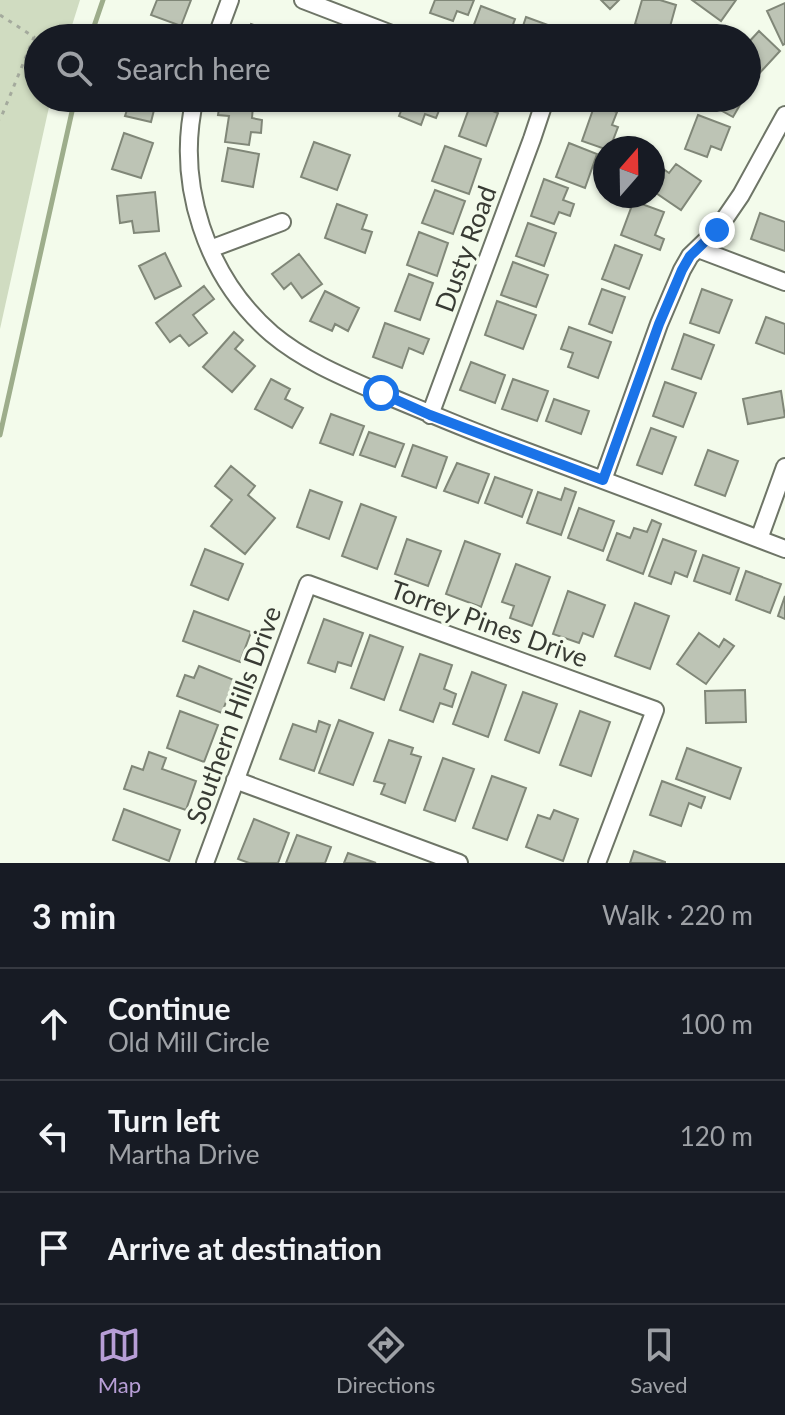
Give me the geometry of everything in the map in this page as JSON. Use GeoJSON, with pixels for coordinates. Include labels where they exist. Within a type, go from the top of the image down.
{"type":"FeatureCollection","features":[{"type":"Feature","properties":{"kind":"street"},"geometry":{"type":"LineString","coordinates":[[221,24],[230,0]]}},
{"type":"Feature","properties":{"kind":"street"},"geometry":{"type":"LineString","coordinates":[[303,0],[366,24]]}},
{"type":"Feature","properties":{"kind":"street"},"geometry":{"type":"LineString","coordinates":[[192,112],[190,173],[199,219],[210,249],[235,292],[275,336],[331,372],[430,415],[785,549]]}},
{"type":"Feature","properties":{"kind":"street","name":"Dusty Road"},"geometry":{"type":"LineString","coordinates":[[430,415],[541,112]]}},
{"type":"Feature","properties":{"kind":"street"},"geometry":{"type":"LineString","coordinates":[[603,480],[659,324],[682,270],[717,230],[741,195],[785,115]]}},
{"type":"Feature","properties":{"kind":"street"},"geometry":{"type":"LineString","coordinates":[[210,249],[282,222]]}},
{"type":"Feature","properties":{"kind":"street"},"geometry":{"type":"LineString","coordinates":[[698,249],[785,282]]}},
{"type":"Feature","properties":{"kind":"street"},"geometry":{"type":"LineString","coordinates":[[759,539],[785,467]]}},
{"type":"Feature","properties":{"kind":"street","name":"Torrey Pines Drive"},"geometry":{"type":"LineString","coordinates":[[308,584],[655,710],[597,863]]}},
{"type":"Feature","properties":{"kind":"street","name":"Southern Hills Drive"},"geometry":{"type":"LineString","coordinates":[[205,863],[308,584]]}},
{"type":"Feature","properties":{"kind":"street"},"geometry":{"type":"LineString","coordinates":[[235,780],[459,863]]}},
{"type":"Feature","properties":{"kind":"path"},"geometry":{"type":"LineString","coordinates":[[0,15],[24,31]]}},
{"type":"Feature","properties":{"kind":"path"},"geometry":{"type":"LineString","coordinates":[[0,120],[24,61]]}},
{"type":"Feature","properties":{"kind":"green space"},"geometry":{"type":"Polygon","coordinates":[[[0,0],[80,0],[72,24],[24,24],[24,112],[48,112],[0,329],[0,0]]]}},
{"type":"Feature","properties":{"kind":"building"},"geometry":{"type":"Polygon","coordinates":[[[157,0],[191,0],[182,24],[151,15],[157,0]]]}},
{"type":"Feature","properties":{"kind":"building"},"geometry":{"type":"Polygon","coordinates":[[[435,0],[474,0],[468,15],[457,11],[453,21],[430,13],[435,0]]]}},
{"type":"Feature","properties":{"kind":"building"},"geometry":{"type":"Polygon","coordinates":[[[601,0],[619,0],[610,9],[601,0]]]}},
{"type":"Feature","properties":{"kind":"building"},"geometry":{"type":"Polygon","coordinates":[[[642,0],[660,0],[676,5],[671,24],[635,24],[642,0]]]}},
{"type":"Feature","properties":{"kind":"building"},"geometry":{"type":"Polygon","coordinates":[[[692,0],[736,0],[721,21],[692,0]]]}},
{"type":"Feature","properties":{"kind":"building"},"geometry":{"type":"Polygon","coordinates":[[[785,3],[785,44],[783,45],[767,11],[785,3]]]}},
{"type":"Feature","properties":{"kind":"building"},"geometry":{"type":"Polygon","coordinates":[[[481,6],[515,19],[513,24],[474,24],[481,6]]]}},
{"type":"Feature","properties":{"kind":"building"},"geometry":{"type":"Polygon","coordinates":[[[526,17],[545,24],[524,24],[526,17]]]}},
{"type":"Feature","properties":{"kind":"building"},"geometry":{"type":"Polygon","coordinates":[[[761,33],[780,51],[761,72],[761,33]]]}},
{"type":"Feature","properties":{"kind":"building"},"geometry":{"type":"Polygon","coordinates":[[[126,112],[154,112],[151,122],[125,116],[126,112]]]}},
{"type":"Feature","properties":{"kind":"building"},"geometry":{"type":"Polygon","coordinates":[[[218,112],[252,112],[252,118],[262,120],[261,133],[251,132],[249,145],[225,142],[229,116],[218,115],[218,112]]]}},
{"type":"Feature","properties":{"kind":"building"},"geometry":{"type":"Polygon","coordinates":[[[401,112],[438,112],[436,118],[425,114],[421,125],[399,116],[401,112]]]}},
{"type":"Feature","properties":{"kind":"building"},"geometry":{"type":"Polygon","coordinates":[[[468,112],[498,113],[486,146],[459,136],[468,112]]]}},
{"type":"Feature","properties":{"kind":"building"},"geometry":{"type":"Polygon","coordinates":[[[592,112],[617,112],[612,125],[618,127],[615,136],[593,136],[593,145],[582,141],[592,112]]]}},
{"type":"Feature","properties":{"kind":"building"},"geometry":{"type":"Polygon","coordinates":[[[698,115],[730,127],[721,150],[711,146],[707,157],[685,149],[698,115]]]}},
{"type":"Feature","properties":{"kind":"building"},"geometry":{"type":"Polygon","coordinates":[[[124,133],[153,143],[141,178],[112,169],[124,133]]]}},
{"type":"Feature","properties":{"kind":"building"},"geometry":{"type":"Polygon","coordinates":[[[314,142],[350,155],[337,190],[301,177],[314,142]]]}},
{"type":"Feature","properties":{"kind":"building"},"geometry":{"type":"Polygon","coordinates":[[[569,143],[593,152],[593,165],[585,188],[556,177],[569,143]]]}},
{"type":"Feature","properties":{"kind":"building"},"geometry":{"type":"Polygon","coordinates":[[[445,146],[481,159],[469,194],[432,181],[445,146]]]}},
{"type":"Feature","properties":{"kind":"building"},"geometry":{"type":"Polygon","coordinates":[[[228,148],[259,154],[253,187],[222,181],[228,148]]]}},
{"type":"Feature","properties":{"kind":"building"},"geometry":{"type":"Polygon","coordinates":[[[676,164],[701,181],[681,210],[665,199],[665,170],[669,173],[676,164]]]}},
{"type":"Feature","properties":{"kind":"building"},"geometry":{"type":"Polygon","coordinates":[[[544,179],[568,188],[563,200],[574,204],[570,216],[559,212],[554,224],[531,216],[544,179]]]}},
{"type":"Feature","properties":{"kind":"building"},"geometry":{"type":"Polygon","coordinates":[[[435,190],[465,201],[453,234],[422,223],[435,190]]]}},
{"type":"Feature","properties":{"kind":"building"},"geometry":{"type":"Polygon","coordinates":[[[155,192],[159,231],[134,233],[132,221],[120,223],[117,196],[155,192]]]}},
{"type":"Feature","properties":{"kind":"building"},"geometry":{"type":"Polygon","coordinates":[[[337,204],[367,215],[362,229],[372,232],[365,253],[325,238],[337,204]]]}},
{"type":"Feature","properties":{"kind":"building"},"geometry":{"type":"Polygon","coordinates":[[[631,208],[653,208],[664,212],[655,235],[664,239],[660,250],[621,235],[631,208]]]}},
{"type":"Feature","properties":{"kind":"building"},"geometry":{"type":"Polygon","coordinates":[[[760,213],[785,222],[785,251],[751,239],[760,213]]]}},
{"type":"Feature","properties":{"kind":"building"},"geometry":{"type":"Polygon","coordinates":[[[528,223],[556,233],[544,266],[516,256],[528,223]]]}},
{"type":"Feature","properties":{"kind":"building"},"geometry":{"type":"Polygon","coordinates":[[[419,232],[448,243],[437,276],[407,265],[419,232]]]}},
{"type":"Feature","properties":{"kind":"building"},"geometry":{"type":"Polygon","coordinates":[[[615,245],[642,255],[629,289],[602,279],[615,245]]]}},
{"type":"Feature","properties":{"kind":"building"},"geometry":{"type":"Polygon","coordinates":[[[165,253],[181,286],[155,299],[139,266],[165,253]]]}},
{"type":"Feature","properties":{"kind":"building"},"geometry":{"type":"Polygon","coordinates":[[[299,254],[322,284],[302,298],[291,283],[284,289],[272,274],[299,254]]]}},
{"type":"Feature","properties":{"kind":"building"},"geometry":{"type":"Polygon","coordinates":[[[513,262],[548,275],[536,307],[501,295],[513,262]]]}},
{"type":"Feature","properties":{"kind":"building"},"geometry":{"type":"Polygon","coordinates":[[[409,274],[433,283],[420,320],[395,311],[409,274]]]}},
{"type":"Feature","properties":{"kind":"building"},"geometry":{"type":"Polygon","coordinates":[[[204,286],[214,299],[193,315],[207,333],[189,346],[180,335],[170,342],[156,323],[204,286]]]}},
{"type":"Feature","properties":{"kind":"building"},"geometry":{"type":"Polygon","coordinates":[[[602,289],[625,297],[612,333],[589,324],[602,289]]]}},
{"type":"Feature","properties":{"kind":"building"},"geometry":{"type":"Polygon","coordinates":[[[702,289],[732,300],[719,333],[690,323],[702,289]]]}},
{"type":"Feature","properties":{"kind":"building"},"geometry":{"type":"Polygon","coordinates":[[[325,291],[359,308],[348,331],[335,324],[332,331],[310,321],[325,291]]]}},
{"type":"Feature","properties":{"kind":"building"},"geometry":{"type":"Polygon","coordinates":[[[497,301],[536,315],[523,349],[485,335],[497,301]]]}},
{"type":"Feature","properties":{"kind":"building"},"geometry":{"type":"Polygon","coordinates":[[[766,317],[785,324],[785,354],[756,343],[766,317]]]}},
{"type":"Feature","properties":{"kind":"building"},"geometry":{"type":"Polygon","coordinates":[[[385,323],[429,339],[423,354],[409,348],[402,368],[373,357],[385,323]]]}},
{"type":"Feature","properties":{"kind":"building"},"geometry":{"type":"Polygon","coordinates":[[[569,327],[611,342],[598,378],[568,367],[573,353],[561,349],[569,327]]]}},
{"type":"Feature","properties":{"kind":"building"},"geometry":{"type":"Polygon","coordinates":[[[234,332],[243,340],[235,349],[255,366],[232,392],[203,367],[234,332]]]}},
{"type":"Feature","properties":{"kind":"building"},"geometry":{"type":"Polygon","coordinates":[[[684,334],[714,345],[701,379],[672,369],[684,334]]]}},
{"type":"Feature","properties":{"kind":"building"},"geometry":{"type":"Polygon","coordinates":[[[471,362],[505,375],[495,403],[460,390],[471,362]]]}},
{"type":"Feature","properties":{"kind":"building"},"geometry":{"type":"Polygon","coordinates":[[[271,379],[290,389],[285,399],[303,408],[292,428],[255,409],[271,379]]]}},
{"type":"Feature","properties":{"kind":"building"},"geometry":{"type":"Polygon","coordinates":[[[513,379],[548,391],[537,421],[502,409],[513,379]]]}},
{"type":"Feature","properties":{"kind":"building"},"geometry":{"type":"Polygon","coordinates":[[[665,382],[696,393],[683,427],[653,416],[665,382]]]}},
{"type":"Feature","properties":{"kind":"building"},"geometry":{"type":"Polygon","coordinates":[[[781,391],[785,417],[748,424],[743,399],[781,391]]]}},
{"type":"Feature","properties":{"kind":"building"},"geometry":{"type":"Polygon","coordinates":[[[554,399],[589,411],[581,434],[546,421],[554,399]]]}},
{"type":"Feature","properties":{"kind":"building"},"geometry":{"type":"Polygon","coordinates":[[[331,414],[364,426],[353,455],[320,443],[331,414]]]}},
{"type":"Feature","properties":{"kind":"building"},"geometry":{"type":"Polygon","coordinates":[[[651,428],[676,437],[662,474],[637,465],[651,428]]]}},
{"type":"Feature","properties":{"kind":"building"},"geometry":{"type":"Polygon","coordinates":[[[369,432],[404,444],[395,467],[360,455],[369,432]]]}},
{"type":"Feature","properties":{"kind":"building"},"geometry":{"type":"Polygon","coordinates":[[[413,445],[447,457],[436,488],[402,476],[413,445]]]}},
{"type":"Feature","properties":{"kind":"building"},"geometry":{"type":"Polygon","coordinates":[[[708,450],[738,461],[725,496],[695,485],[708,450]]]}},
{"type":"Feature","properties":{"kind":"building"},"geometry":{"type":"Polygon","coordinates":[[[457,463],[489,474],[478,503],[444,491],[457,463]]]}},
{"type":"Feature","properties":{"kind":"building"},"geometry":{"type":"Polygon","coordinates":[[[231,466],[255,486],[248,495],[275,518],[245,554],[211,526],[232,500],[215,486],[231,466]]]}},
{"type":"Feature","properties":{"kind":"building"},"geometry":{"type":"Polygon","coordinates":[[[495,477],[532,490],[522,517],[485,503],[495,477]]]}},
{"type":"Feature","properties":{"kind":"building"},"geometry":{"type":"Polygon","coordinates":[[[565,488],[576,492],[561,535],[527,523],[538,492],[561,500],[565,488]]]}},
{"type":"Feature","properties":{"kind":"building"},"geometry":{"type":"Polygon","coordinates":[[[310,490],[342,502],[329,539],[297,527],[310,490]]]}},
{"type":"Feature","properties":{"kind":"building"},"geometry":{"type":"Polygon","coordinates":[[[361,504],[396,517],[377,569],[342,556],[361,504]]]}},
{"type":"Feature","properties":{"kind":"building"},"geometry":{"type":"Polygon","coordinates":[[[579,508],[614,521],[603,551],[568,538],[579,508]]]}},
{"type":"Feature","properties":{"kind":"building"},"geometry":{"type":"Polygon","coordinates":[[[652,520],[661,524],[643,574],[607,560],[617,533],[630,538],[634,528],[647,532],[652,520]]]}},
{"type":"Feature","properties":{"kind":"building"},"geometry":{"type":"Polygon","coordinates":[[[407,539],[441,551],[428,586],[395,574],[407,539]]]}},
{"type":"Feature","properties":{"kind":"building"},"geometry":{"type":"Polygon","coordinates":[[[663,539],[696,551],[687,577],[675,572],[671,584],[649,576],[663,539]]]}},
{"type":"Feature","properties":{"kind":"building"},"geometry":{"type":"Polygon","coordinates":[[[465,541],[500,554],[481,607],[446,594],[465,541]]]}},
{"type":"Feature","properties":{"kind":"building"},"geometry":{"type":"Polygon","coordinates":[[[205,549],[243,564],[228,600],[191,585],[205,549]]]}},
{"type":"Feature","properties":{"kind":"building"},"geometry":{"type":"Polygon","coordinates":[[[703,555],[739,568],[730,594],[694,581],[703,555]]]}},
{"type":"Feature","properties":{"kind":"building"},"geometry":{"type":"Polygon","coordinates":[[[516,564],[550,577],[532,626],[510,618],[514,606],[502,602],[516,564]]]}},
{"type":"Feature","properties":{"kind":"building"},"geometry":{"type":"Polygon","coordinates":[[[746,571],[781,584],[770,613],[736,600],[746,571]]]}},
{"type":"Feature","properties":{"kind":"building"},"geometry":{"type":"Polygon","coordinates":[[[568,591],[605,605],[593,637],[583,633],[579,643],[553,634],[568,591]]]}},
{"type":"Feature","properties":{"kind":"building"},"geometry":{"type":"Polygon","coordinates":[[[785,596],[785,619],[778,616],[785,596]]]}},
{"type":"Feature","properties":{"kind":"building"},"geometry":{"type":"Polygon","coordinates":[[[635,603],[669,616],[650,669],[615,656],[635,603]]]}},
{"type":"Feature","properties":{"kind":"building"},"geometry":{"type":"Polygon","coordinates":[[[194,611],[251,632],[240,662],[183,641],[194,611]]]}},
{"type":"Feature","properties":{"kind":"building"},"geometry":{"type":"Polygon","coordinates":[[[324,619],[363,633],[351,666],[338,662],[335,672],[308,663],[324,619]]]}},
{"type":"Feature","properties":{"kind":"building"},"geometry":{"type":"Polygon","coordinates":[[[699,633],[719,647],[724,639],[734,646],[706,684],[677,664],[699,633]]]}},
{"type":"Feature","properties":{"kind":"building"},"geometry":{"type":"Polygon","coordinates":[[[370,635],[403,647],[384,700],[351,688],[370,635]]]}},
{"type":"Feature","properties":{"kind":"building"},"geometry":{"type":"Polygon","coordinates":[[[420,654],[452,665],[444,689],[456,694],[452,707],[440,703],[433,722],[400,710],[420,654]]]}},
{"type":"Feature","properties":{"kind":"building"},"geometry":{"type":"Polygon","coordinates":[[[199,666],[234,680],[222,713],[177,696],[185,675],[194,678],[199,666]]]}},
{"type":"Feature","properties":{"kind":"building"},"geometry":{"type":"Polygon","coordinates":[[[472,672],[506,685],[488,737],[453,724],[472,672]]]}},
{"type":"Feature","properties":{"kind":"building"},"geometry":{"type":"Polygon","coordinates":[[[745,690],[746,722],[706,723],[705,691],[745,690]]]}},
{"type":"Feature","properties":{"kind":"building"},"geometry":{"type":"Polygon","coordinates":[[[523,692],[557,704],[539,753],[505,740],[523,692]]]}},
{"type":"Feature","properties":{"kind":"building"},"geometry":{"type":"Polygon","coordinates":[[[180,711],[218,725],[204,762],[167,748],[180,711]]]}},
{"type":"Feature","properties":{"kind":"building"},"geometry":{"type":"Polygon","coordinates":[[[580,711],[610,722],[591,776],[560,765],[580,711]]]}},
{"type":"Feature","properties":{"kind":"building"},"geometry":{"type":"Polygon","coordinates":[[[339,720],[373,733],[353,785],[319,773],[339,720]]]}},
{"type":"Feature","properties":{"kind":"building"},"geometry":{"type":"Polygon","coordinates":[[[319,721],[330,725],[314,771],[280,759],[293,724],[316,732],[319,721]]]}},
{"type":"Feature","properties":{"kind":"building"},"geometry":{"type":"Polygon","coordinates":[[[389,740],[413,748],[411,754],[421,757],[405,803],[381,794],[385,784],[374,781],[389,740]]]}},
{"type":"Feature","properties":{"kind":"building"},"geometry":{"type":"Polygon","coordinates":[[[687,748],[741,768],[730,799],[676,779],[687,748]]]}},
{"type":"Feature","properties":{"kind":"building"},"geometry":{"type":"Polygon","coordinates":[[[149,752],[166,758],[162,769],[196,781],[186,810],[124,789],[132,766],[143,770],[149,752]]]}},
{"type":"Feature","properties":{"kind":"building"},"geometry":{"type":"Polygon","coordinates":[[[443,758],[474,769],[455,821],[424,810],[443,758]]]}},
{"type":"Feature","properties":{"kind":"building"},"geometry":{"type":"Polygon","coordinates":[[[492,776],[526,788],[507,840],[473,828],[492,776]]]}},
{"type":"Feature","properties":{"kind":"building"},"geometry":{"type":"Polygon","coordinates":[[[662,781],[705,797],[701,808],[689,803],[681,826],[650,815],[662,781]]]}},
{"type":"Feature","properties":{"kind":"building"},"geometry":{"type":"Polygon","coordinates":[[[124,809],[180,830],[169,861],[113,840],[124,809]]]}},
{"type":"Feature","properties":{"kind":"building"},"geometry":{"type":"Polygon","coordinates":[[[554,810],[578,819],[563,861],[526,847],[538,815],[550,819],[554,810]]]}},
{"type":"Feature","properties":{"kind":"building"},"geometry":{"type":"Polygon","coordinates":[[[254,819],[289,833],[278,863],[249,863],[238,859],[254,819]]]}},
{"type":"Feature","properties":{"kind":"building"},"geometry":{"type":"Polygon","coordinates":[[[297,835],[331,847],[325,863],[286,863],[297,835]]]}},
{"type":"Feature","properties":{"kind":"building"},"geometry":{"type":"Polygon","coordinates":[[[634,851],[665,862],[665,863],[630,863],[634,851]]]}},
{"type":"Feature","properties":{"kind":"building"},"geometry":{"type":"Polygon","coordinates":[[[348,853],[376,863],[344,863],[348,853]]]}},
{"type":"Feature","properties":{"kind":"waterway"},"geometry":{"type":"LineString","coordinates":[[95,24],[103,0]]}},
{"type":"Feature","properties":{"kind":"waterway"},"geometry":{"type":"LineString","coordinates":[[0,435],[72,112]]}},
{"type":"Feature","properties":{"kind":"route"},"geometry":{"type":"LineString","coordinates":[[381,393],[430,415],[603,480],[659,324],[682,270],[690,256],[717,230]]}}]}
